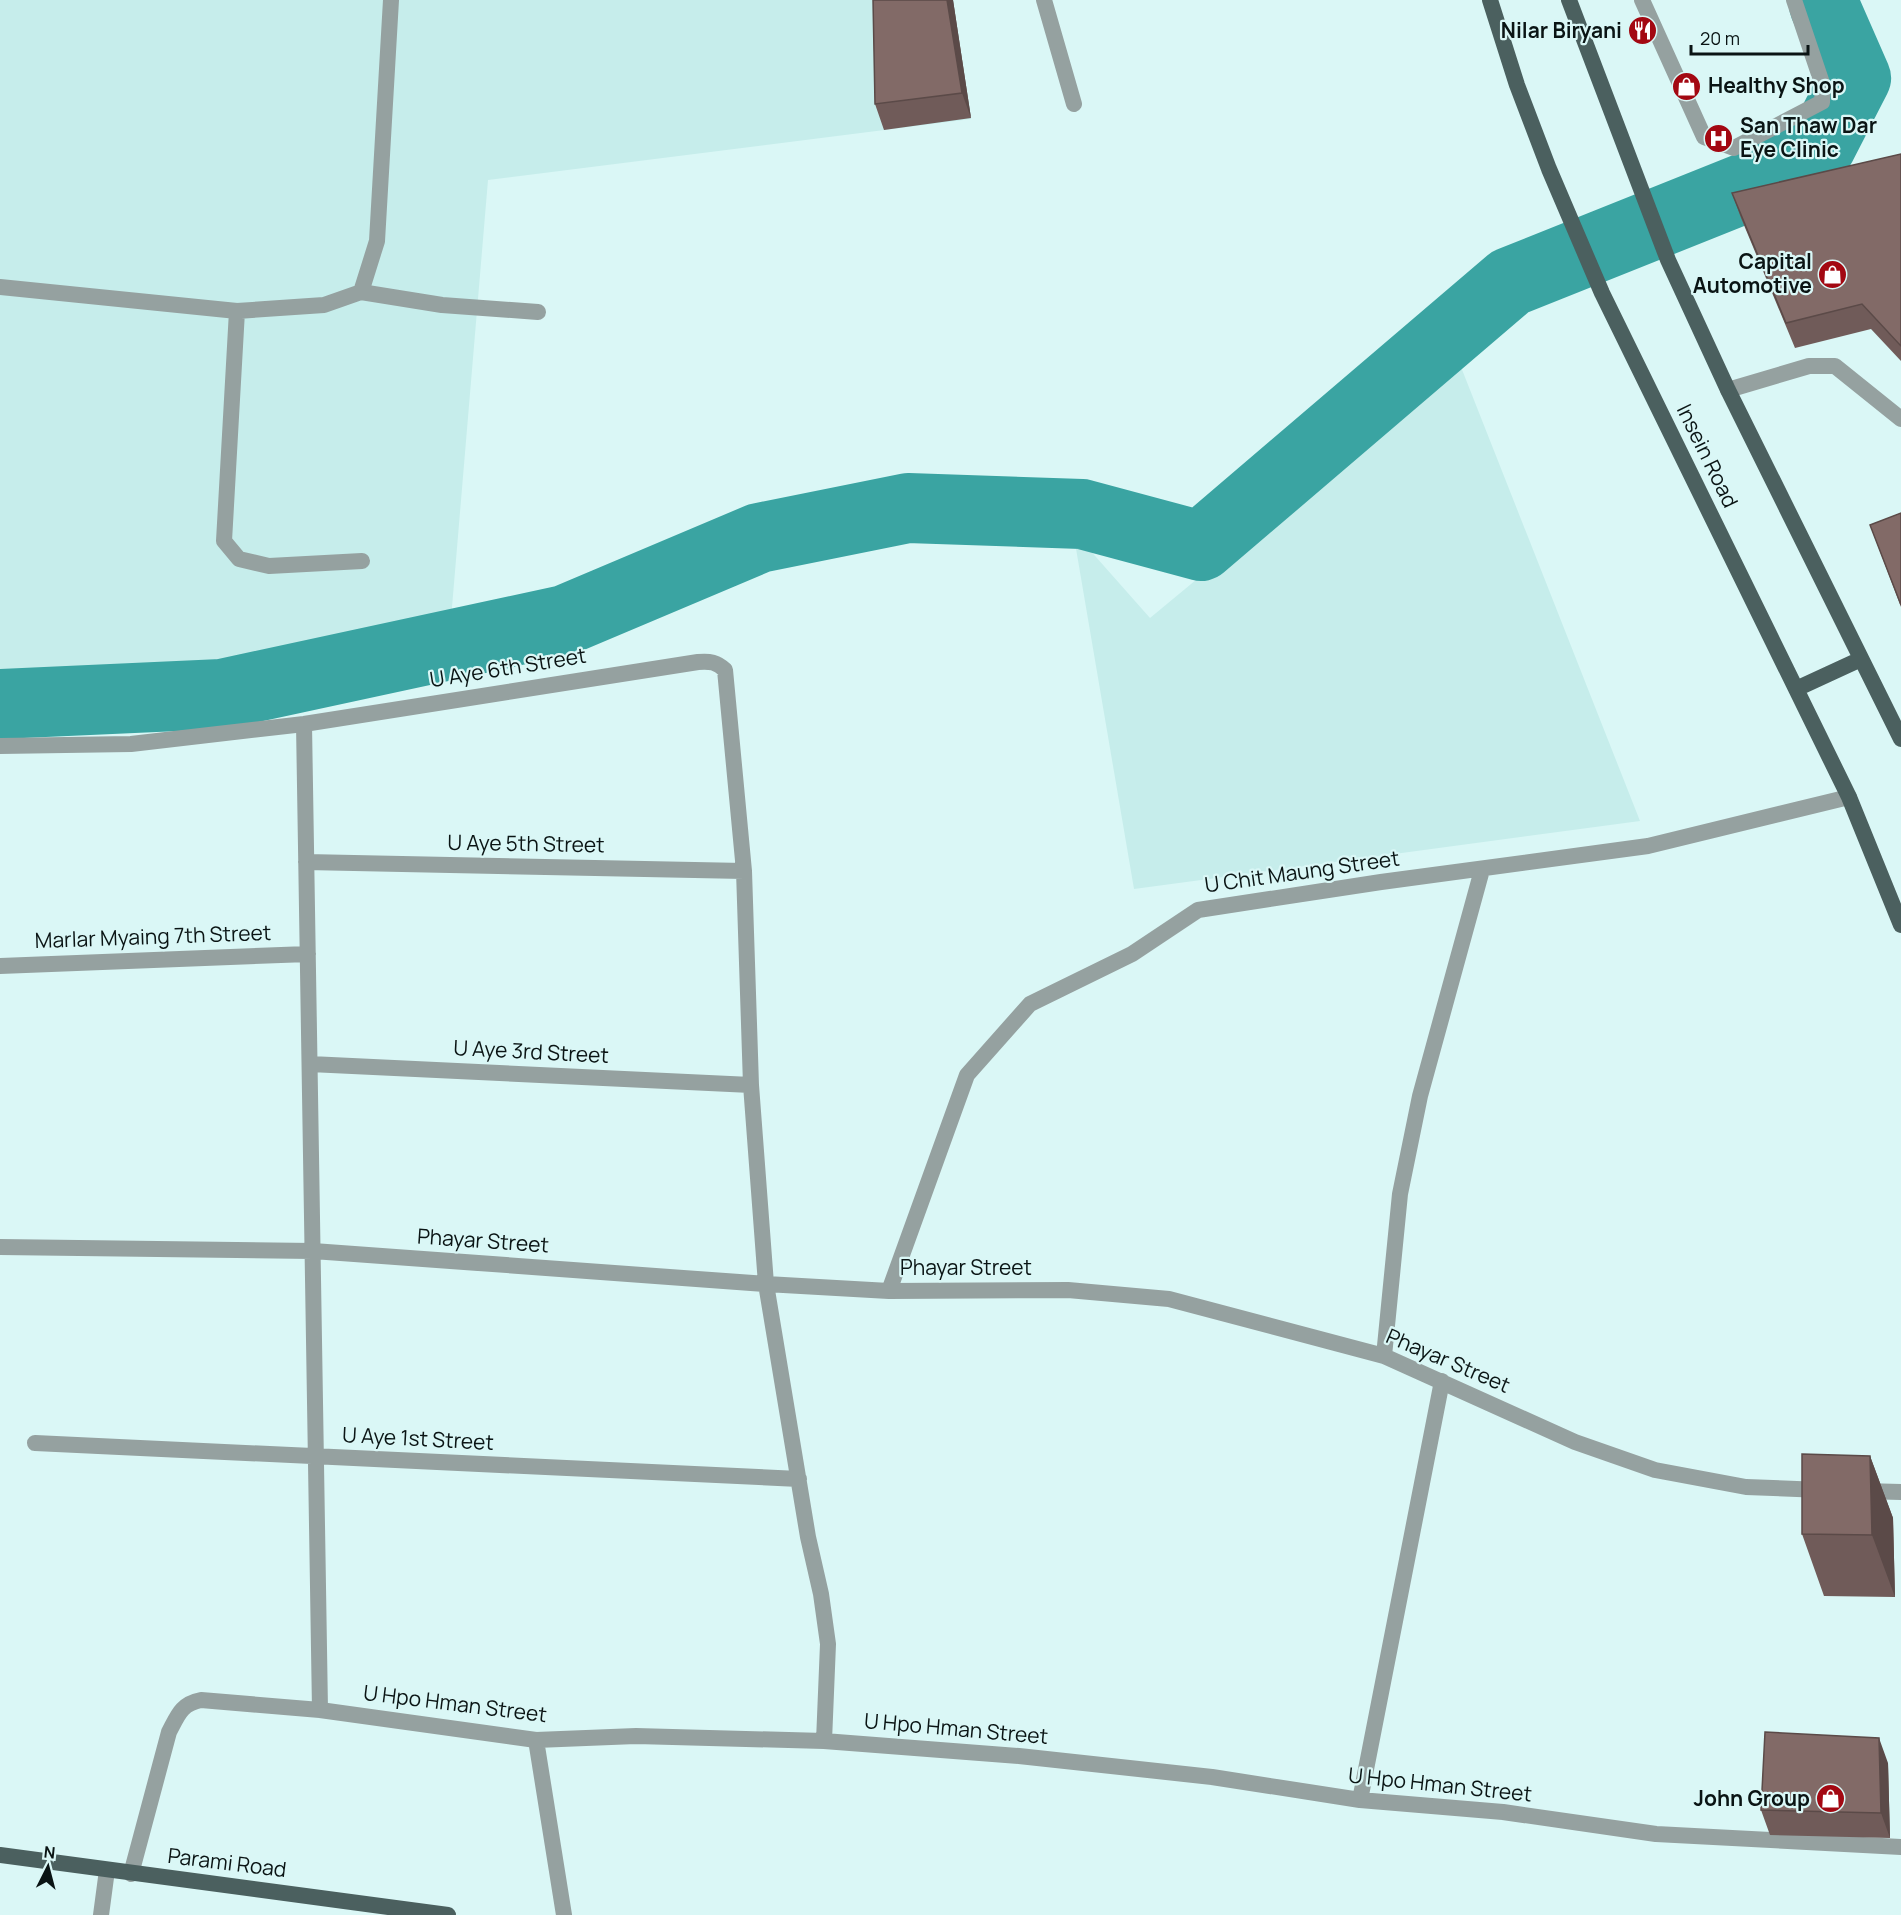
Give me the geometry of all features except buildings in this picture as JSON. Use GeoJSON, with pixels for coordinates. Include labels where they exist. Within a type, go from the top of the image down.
{"type":"FeatureCollection","features":[{"type":"Feature","properties":{"kind":"main road","name":"Insein Road"},"geometry":{"type":"LineString","coordinates":[[1490,0],[1517,85],[1602,293],[1849,797],[1900,922]]}},
{"type":"Feature","properties":{"kind":"main road"},"geometry":{"type":"LineString","coordinates":[[1569,0],[1668,260],[1728,390],[1901,739]]}},
{"type":"Feature","properties":{"kind":"main road"},"geometry":{"type":"LineString","coordinates":[[1796,689],[1861,659]]}},
{"type":"Feature","properties":{"kind":"main road","name":"Parami Road"},"geometry":{"type":"LineString","coordinates":[[0,1855],[448,1915]]}},
{"type":"Feature","properties":{"kind":"street"},"geometry":{"type":"LineString","coordinates":[[362,292],[377,241],[391,0]]}},
{"type":"Feature","properties":{"kind":"street"},"geometry":{"type":"LineString","coordinates":[[1044,0],[1074,104]]}},
{"type":"Feature","properties":{"kind":"street"},"geometry":{"type":"LineString","coordinates":[[1642,0],[1704,137],[1734,148],[1822,102],[1823,86],[1794,0]]}},
{"type":"Feature","properties":{"kind":"street"},"geometry":{"type":"LineString","coordinates":[[0,287],[237,311],[324,305],[362,292],[442,305],[538,312]]}},
{"type":"Feature","properties":{"kind":"street"},"geometry":{"type":"LineString","coordinates":[[237,311],[224,542],[239,559],[269,566],[362,561]]}},
{"type":"Feature","properties":{"kind":"street"},"geometry":{"type":"LineString","coordinates":[[1728,390],[1809,366],[1835,366],[1901,419]]}},
{"type":"Feature","properties":{"kind":"street","name":"U Aye 6th Street"},"geometry":{"type":"LineString","coordinates":[[0,746],[131,744],[304,724],[630,671],[709,661],[719,664],[725,670],[727,678],[744,871]]}},
{"type":"Feature","properties":{"kind":"street"},"geometry":{"type":"LineString","coordinates":[[304,724],[320,1710]]}},
{"type":"Feature","properties":{"kind":"street","name":"U Chit Maung Street"},"geometry":{"type":"LineString","coordinates":[[889,1291],[967,1075],[1030,1004],[1132,954],[1198,910],[1381,882],[1648,846],[1849,797]]}},
{"type":"Feature","properties":{"kind":"street","name":"U Aye 5th Street"},"geometry":{"type":"LineString","coordinates":[[306,862],[744,871]]}},
{"type":"Feature","properties":{"kind":"street"},"geometry":{"type":"LineString","coordinates":[[1384,1356],[1400,1194],[1420,1096],[1482,870]]}},
{"type":"Feature","properties":{"kind":"street"},"geometry":{"type":"LineString","coordinates":[[744,871],[751,1085],[766,1284],[828,1644],[824,1741]]}},
{"type":"Feature","properties":{"kind":"street","name":"Marlar Myaing 7th Street"},"geometry":{"type":"LineString","coordinates":[[0,966],[308,954]]}},
{"type":"Feature","properties":{"kind":"street","name":"U Aye 3rd Street"},"geometry":{"type":"LineString","coordinates":[[310,1064],[751,1085]]}},
{"type":"Feature","properties":{"kind":"street","name":"Phayar Street"},"geometry":{"type":"LineString","coordinates":[[0,1247],[313,1251],[889,1291],[1068,1290],[1169,1299],[1384,1356],[1575,1442],[1655,1470],[1746,1487],[1901,1492]]}},
{"type":"Feature","properties":{"kind":"street"},"geometry":{"type":"LineString","coordinates":[[1359,1800],[1442,1382]]}},
{"type":"Feature","properties":{"kind":"street","name":"U Aye 1st Street"},"geometry":{"type":"LineString","coordinates":[[34,1443],[799,1479]]}},
{"type":"Feature","properties":{"kind":"street","name":"U Hpo Hman Street"},"geometry":{"type":"LineString","coordinates":[[131,1874],[169,1731],[180,1711],[189,1702],[201,1700],[320,1710],[536,1740],[636,1736],[824,1741],[1031,1757],[1212,1777],[1359,1800],[1503,1812],[1656,1834],[1901,1847]]}},
{"type":"Feature","properties":{"kind":"street"},"geometry":{"type":"LineString","coordinates":[[536,1740],[564,1915]]}},
{"type":"Feature","properties":{"kind":"street"},"geometry":{"type":"LineString","coordinates":[[101,1915],[107,1870]]}},
{"type":"Feature","properties":{"kind":"shaded area"},"geometry":{"type":"Polygon","coordinates":[[[0,0],[953,0],[971,119],[488,180],[451,619],[230,669],[0,680],[0,0]]]}},
{"type":"Feature","properties":{"kind":"shaded area"},"geometry":{"type":"Polygon","coordinates":[[[1459,362],[1640,821],[1134,889],[1073,531],[1150,618],[1459,362]]]}},
{"type":"Feature","properties":{"kind":"waterway"},"geometry":{"type":"LineString","coordinates":[[0,704],[222,694],[565,620],[759,538],[908,508],[1082,514],[1201,546],[1510,282],[1765,180],[1821,146],[1856,78],[1824,5],[1824,0]]}},
{"type":"Feature","properties":{"kind":"place","name":"Nilar Biryani"},"geometry":{"type":"Point","coordinates":[1643,31]}},
{"type":"Feature","properties":{"kind":"place","name":"Healthy Shop"},"geometry":{"type":"Point","coordinates":[1687,86]}},
{"type":"Feature","properties":{"kind":"place","name":"San Thaw Dar Eye Clinic"},"geometry":{"type":"Point","coordinates":[1719,138]}},
{"type":"Feature","properties":{"kind":"place","name":"Capital Automotive"},"geometry":{"type":"Point","coordinates":[1833,274]}},
{"type":"Feature","properties":{"kind":"place","name":"John Group"},"geometry":{"type":"Point","coordinates":[1831,1799]}}]}
